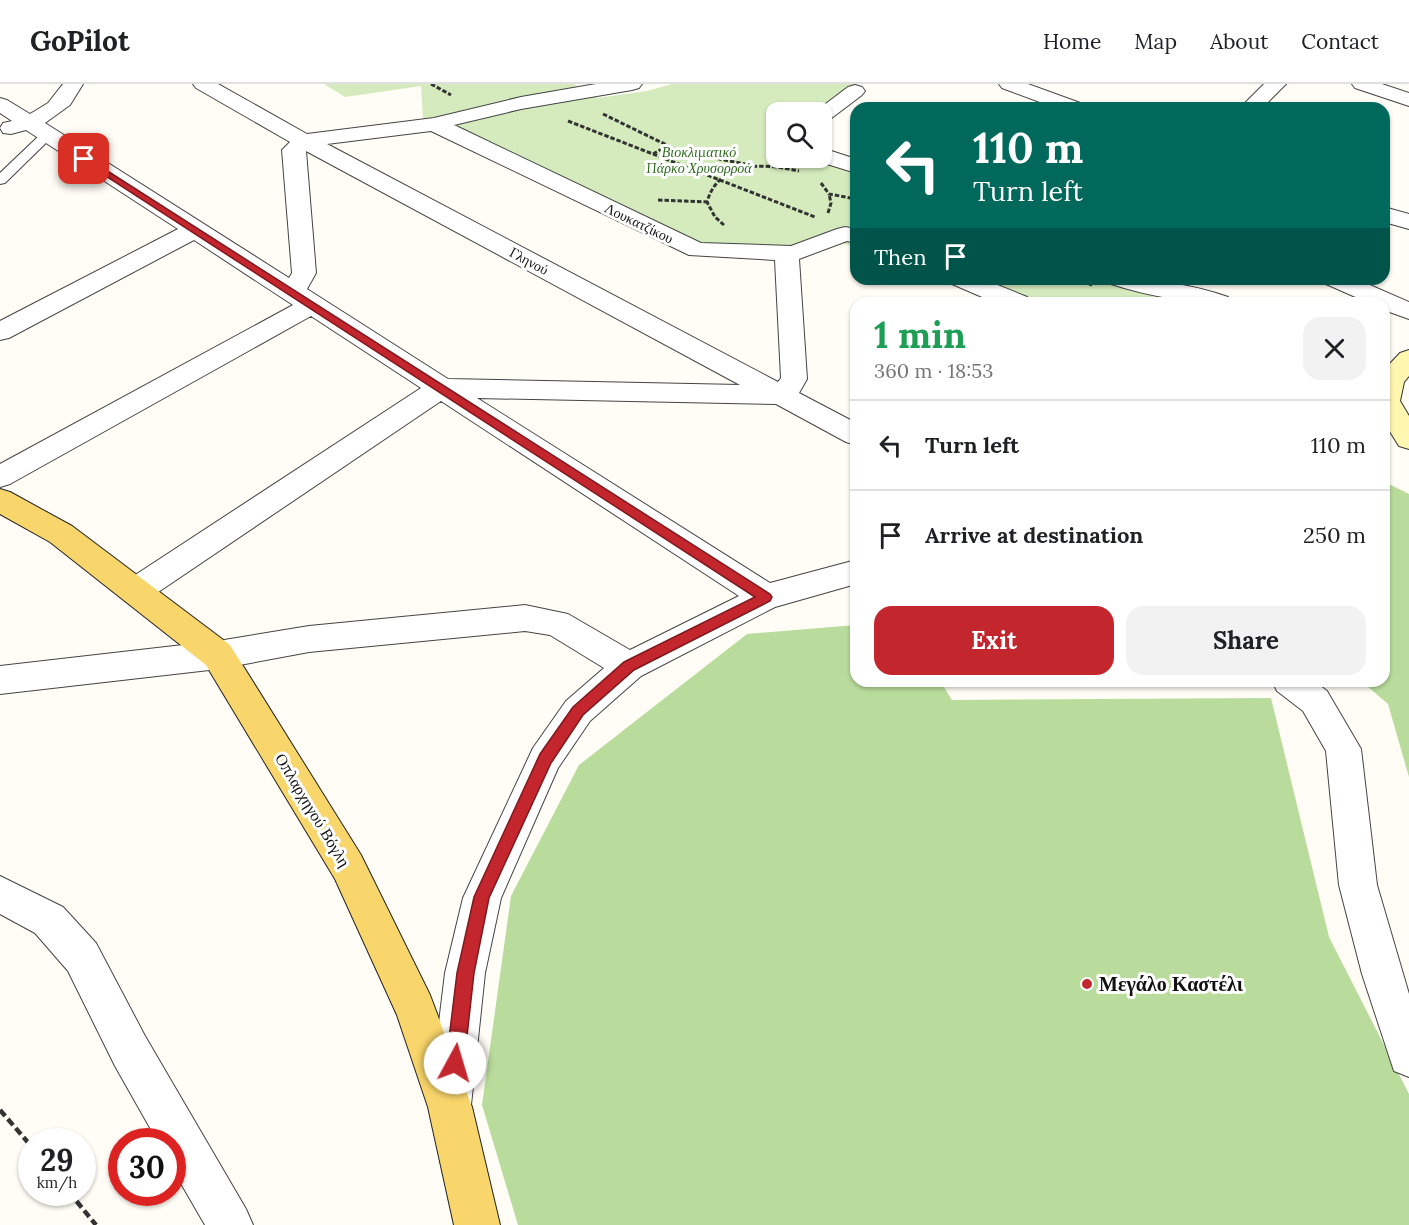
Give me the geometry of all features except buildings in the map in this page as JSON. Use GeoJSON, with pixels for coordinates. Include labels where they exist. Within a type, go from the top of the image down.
{"type":"FeatureCollection","features":[{"type":"Feature","properties":{"kind":"main road"},"geometry":{"type":"LineString","coordinates":[[1390,386],[1409,359]]}},
{"type":"Feature","properties":{"kind":"main road"},"geometry":{"type":"LineString","coordinates":[[1390,397],[1409,439]]}},
{"type":"Feature","properties":{"kind":"main road","name":"Οπλαρχηγού Βόγλη"},"geometry":{"type":"LineString","coordinates":[[0,500],[61,534],[137,590],[218,655],[348,867],[416,1009],[450,1107],[477,1225]]}},
{"type":"Feature","properties":{"kind":"street"},"geometry":{"type":"LineString","coordinates":[[0,129],[38,129],[61,104],[73,84]]}},
{"type":"Feature","properties":{"kind":"street","name":"Γληνού"},"geometry":{"type":"LineString","coordinates":[[203,84],[304,141],[850,432]]}},
{"type":"Feature","properties":{"kind":"street"},"geometry":{"type":"LineString","coordinates":[[302,299],[304,273],[293,150],[304,141],[434,124],[521,103],[632,84]]}},
{"type":"Feature","properties":{"kind":"street"},"geometry":{"type":"LineString","coordinates":[[1256,102],[1276,84]]}},
{"type":"Feature","properties":{"kind":"street"},"geometry":{"type":"LineString","coordinates":[[1362,84],[1409,100]]}},
{"type":"Feature","properties":{"kind":"street"},"geometry":{"type":"LineString","coordinates":[[1020,90],[1057,102]]}},
{"type":"Feature","properties":{"kind":"street"},"geometry":{"type":"LineString","coordinates":[[832,108],[855,91]]}},
{"type":"Feature","properties":{"kind":"street"},"geometry":{"type":"LineString","coordinates":[[0,104],[766,597]]}},
{"type":"Feature","properties":{"kind":"street","name":"Λουκατζίκου"},"geometry":{"type":"LineString","coordinates":[[434,124],[697,250],[802,252],[845,234],[850,235]]}},
{"type":"Feature","properties":{"kind":"street"},"geometry":{"type":"LineString","coordinates":[[832,158],[850,164]]}},
{"type":"Feature","properties":{"kind":"street"},"geometry":{"type":"LineString","coordinates":[[1390,216],[1409,222]]}},
{"type":"Feature","properties":{"kind":"street"},"geometry":{"type":"LineString","coordinates":[[0,332],[195,230]]}},
{"type":"Feature","properties":{"kind":"street"},"geometry":{"type":"LineString","coordinates":[[137,590],[441,388],[783,395],[794,380],[787,253]]}},
{"type":"Feature","properties":{"kind":"street"},"geometry":{"type":"LineString","coordinates":[[975,285],[1004,297]]}},
{"type":"Feature","properties":{"kind":"street"},"geometry":{"type":"LineString","coordinates":[[1140,285],[1201,297]]}},
{"type":"Feature","properties":{"kind":"street"},"geometry":{"type":"LineString","coordinates":[[1349,285],[1377,297]]}},
{"type":"Feature","properties":{"kind":"street"},"geometry":{"type":"LineString","coordinates":[[0,477],[302,299]]}},
{"type":"Feature","properties":{"kind":"street"},"geometry":{"type":"LineString","coordinates":[[1390,303],[1409,311]]}},
{"type":"Feature","properties":{"kind":"street"},"geometry":{"type":"LineString","coordinates":[[450,1107],[465,973],[482,897],[545,759],[578,711],[629,666],[766,597],[850,574]]}},
{"type":"Feature","properties":{"kind":"street"},"geometry":{"type":"LineString","coordinates":[[0,680],[218,655],[309,639],[525,618],[557,623],[629,666]]}},
{"type":"Feature","properties":{"kind":"street"},"geometry":{"type":"LineString","coordinates":[[1297,687],[1315,701],[1342,749],[1358,885],[1382,974],[1409,1056]]}},
{"type":"Feature","properties":{"kind":"street"},"geometry":{"type":"LineString","coordinates":[[0,894],[49,920],[82,957],[130,1051],[230,1225]]}},
{"type":"Feature","properties":{"kind":"lane"},"geometry":{"type":"LineString","coordinates":[[0,180],[38,129]]}},
{"type":"Feature","properties":{"kind":"path"},"geometry":{"type":"LineString","coordinates":[[431,84],[481,112]]}},
{"type":"Feature","properties":{"kind":"path"},"geometry":{"type":"LineString","coordinates":[[563,96],[668,146],[690,154],[802,172]]}},
{"type":"Feature","properties":{"kind":"path"},"geometry":{"type":"LineString","coordinates":[[521,103],[822,220],[831,203],[830,194]]}},
{"type":"Feature","properties":{"kind":"path"},"geometry":{"type":"LineString","coordinates":[[653,154],[668,146]]}},
{"type":"Feature","properties":{"kind":"path"},"geometry":{"type":"LineString","coordinates":[[733,229],[715,217],[707,202],[708,194],[718,180],[742,169],[757,166]]}},
{"type":"Feature","properties":{"kind":"path"},"geometry":{"type":"LineString","coordinates":[[815,178],[830,194],[850,198]]}},
{"type":"Feature","properties":{"kind":"path"},"geometry":{"type":"LineString","coordinates":[[653,199],[707,202]]}},
{"type":"Feature","properties":{"kind":"path"},"geometry":{"type":"LineString","coordinates":[[0,1110],[18,1131]]}},
{"type":"Feature","properties":{"kind":"path"},"geometry":{"type":"LineString","coordinates":[[80,1206],[96,1225]]}},
{"type":"Feature","properties":{"kind":"green space","name":"Βιοκλιματικό Πάρκο Χρυσορροά"},"geometry":{"type":"Polygon","coordinates":[[[324,84],[574,84],[598,98],[647,91],[672,84],[854,84],[861,87],[832,106],[832,102],[766,102],[766,168],[832,168],[832,164],[850,172],[850,246],[834,240],[795,247],[704,247],[434,118],[423,119],[421,86],[345,97],[324,84]]]}},
{"type":"Feature","properties":{"kind":"green space"},"geometry":{"type":"Polygon","coordinates":[[[953,285],[1124,285],[1154,297],[985,297],[953,285]]]}},
{"type":"Feature","properties":{"kind":"green space"},"geometry":{"type":"Polygon","coordinates":[[[1390,484],[1409,494],[1409,777],[1388,704],[1368,687],[1390,687],[1390,484]]]}},
{"type":"Feature","properties":{"kind":"green space"},"geometry":{"type":"Polygon","coordinates":[[[850,625],[850,687],[944,687],[952,700],[1271,698],[1329,937],[1409,1094],[1409,1225],[518,1225],[482,1105],[511,896],[579,765],[747,634],[850,625]]]}},
{"type":"Feature","properties":{"kind":"place","name":"Μεγάλο Καστέλι"},"geometry":{"type":"Point","coordinates":[1087,984]}},
{"type":"Feature","properties":{"kind":"route"},"geometry":{"type":"LineString","coordinates":[[84,159],[766,597],[629,666],[578,711],[545,759],[482,897],[465,973],[455,1063]]}}]}
